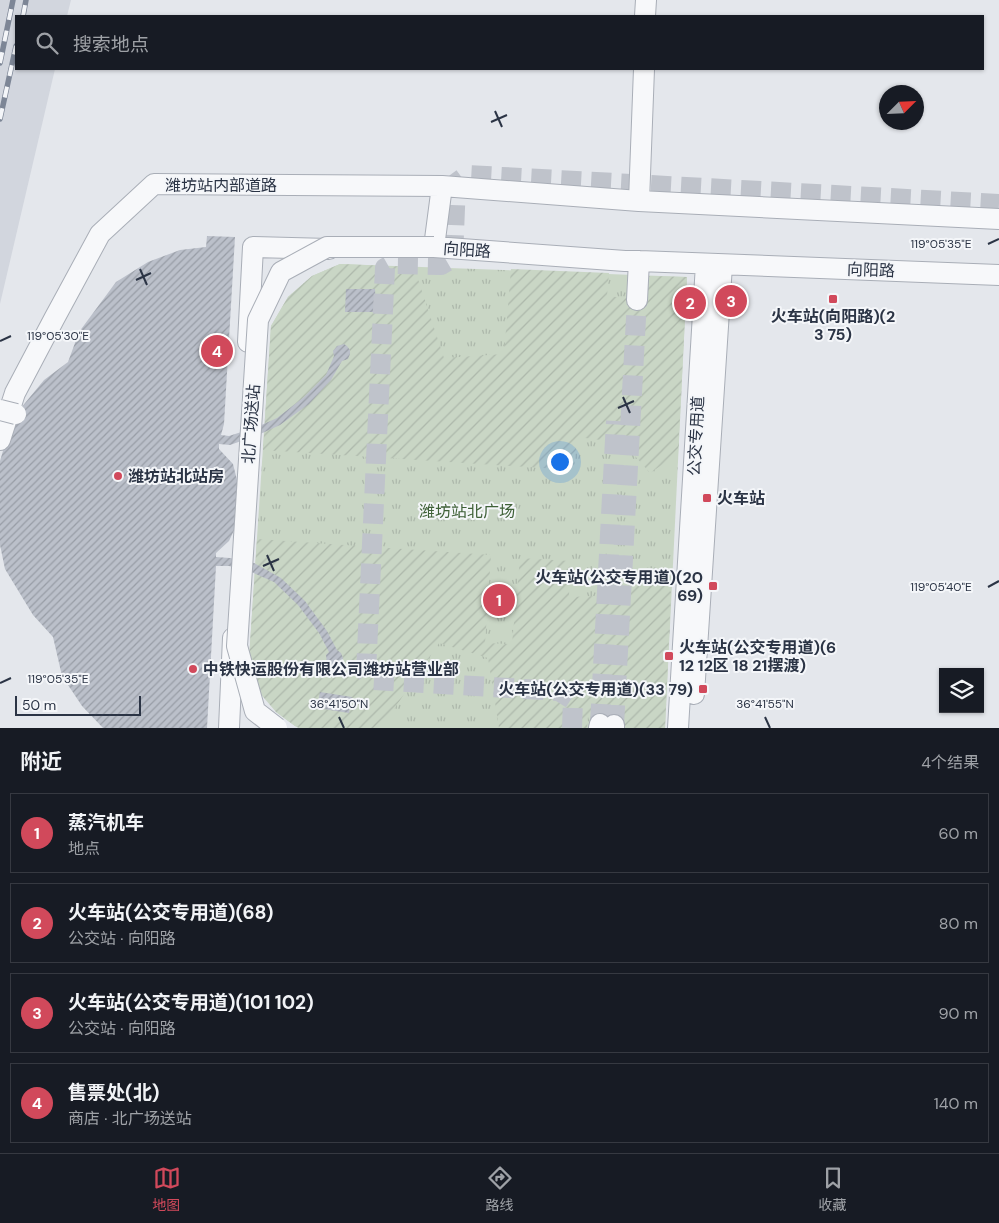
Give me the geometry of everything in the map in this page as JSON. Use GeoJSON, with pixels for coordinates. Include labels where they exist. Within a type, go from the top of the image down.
{"type":"FeatureCollection","features":[{"type":"Feature","properties":{"kind":"street"},"geometry":{"type":"LineString","coordinates":[[645,15],[646,0]]}},
{"type":"Feature","properties":{"kind":"street"},"geometry":{"type":"LineString","coordinates":[[640,201],[644,70]]}},
{"type":"Feature","properties":{"kind":"street","name":"潍坊站内部道路"},"geometry":{"type":"LineString","coordinates":[[0,440],[15,393],[100,234],[154,184],[442,186]]}},
{"type":"Feature","properties":{"kind":"street"},"geometry":{"type":"LineString","coordinates":[[442,186],[640,201],[999,219]]}},
{"type":"Feature","properties":{"kind":"street","name":"向阳路"},"geometry":{"type":"LineString","coordinates":[[442,186],[434,247],[632,261],[999,275]]}},
{"type":"Feature","properties":{"kind":"street"},"geometry":{"type":"LineString","coordinates":[[229,728],[253,247],[428,252],[434,247]]}},
{"type":"Feature","properties":{"kind":"street","name":"北广场送站"},"geometry":{"type":"LineString","coordinates":[[277,728],[255,711],[237,646],[258,320],[281,272],[327,247],[434,247]]}},
{"type":"Feature","properties":{"kind":"street"},"geometry":{"type":"LineString","coordinates":[[630,299],[632,261]]}},
{"type":"Feature","properties":{"kind":"street","name":"公交专用道"},"geometry":{"type":"LineString","coordinates":[[678,728],[714,264]]}},
{"type":"Feature","properties":{"kind":"street","name":"公交专用道"},"geometry":{"type":"LineString","coordinates":[[692,728],[714,264]]}},
{"type":"Feature","properties":{"kind":"shaded area"},"geometry":{"type":"Polygon","coordinates":[[[0,0],[71,0],[67,15],[15,15],[15,70],[55,70],[0,304],[0,0]]]}},
{"type":"Feature","properties":{"kind":"green space","name":"潍坊站北广场"},"geometry":{"type":"Polygon","coordinates":[[[340,264],[687,277],[665,728],[299,728],[276,712],[249,659],[271,326],[288,297],[312,276],[340,264]]]}},
{"type":"Feature","properties":{"kind":"green space"},"geometry":{"type":"Polygon","coordinates":[[[340,264],[414,267],[444,358],[504,354],[511,269],[609,273],[607,296],[644,300],[646,276],[687,277],[678,454],[650,473],[635,456],[609,441],[577,437],[574,470],[263,450],[271,326],[288,297],[312,276],[340,264]]]}},
{"type":"Feature","properties":{"kind":"green space"},"geometry":{"type":"Polygon","coordinates":[[[257,539],[491,555],[485,643],[512,644],[520,558],[570,561],[569,597],[598,596],[631,585],[648,567],[671,592],[665,728],[617,728],[618,717],[588,716],[587,728],[499,728],[488,658],[439,643],[381,728],[299,728],[276,712],[258,691],[249,659],[257,539]]]}},
{"type":"Feature","properties":{"kind":"building","name":"潍坊站北站房"},"geometry":{"type":"Polygon","coordinates":[[[207,236],[235,237],[224,424],[221,435],[229,436],[277,418],[304,397],[326,375],[334,356],[333,351],[337,346],[344,344],[350,350],[348,359],[342,361],[331,380],[309,404],[280,425],[230,445],[219,444],[219,449],[233,464],[239,488],[237,524],[229,541],[216,553],[216,557],[254,563],[281,578],[305,601],[327,631],[343,658],[339,665],[334,667],[327,663],[326,655],[329,652],[319,633],[298,605],[274,582],[249,571],[229,566],[216,566],[207,728],[103,728],[82,706],[62,676],[53,637],[33,615],[5,569],[0,545],[0,461],[16,414],[44,380],[68,362],[79,332],[116,282],[148,262],[180,250],[206,247],[207,236]]]}},
{"type":"Feature","properties":{"kind":"building"},"geometry":{"type":"Polygon","coordinates":[[[346,289],[375,289],[376,312],[345,312],[346,289]]]}},
{"type":"Feature","properties":{"kind":"building"},"geometry":{"type":"Polygon","coordinates":[[[320,692],[352,697],[349,713],[317,708],[320,692]]]}},
{"type":"Feature","properties":{"kind":"tunnel"},"geometry":{"type":"LineString","coordinates":[[572,728],[573,700],[559,691],[373,680],[366,672],[385,268],[392,264],[441,265],[453,258],[456,183],[467,175],[999,204]]}},
{"type":"Feature","properties":{"kind":"tunnel"},"geometry":{"type":"LineString","coordinates":[[614,725],[637,300]]}},
{"type":"Feature","properties":{"kind":"tunnel"},"geometry":{"type":"LineString","coordinates":[[600,724],[616,421]]}},
{"type":"Feature","properties":{"kind":"railway"},"geometry":{"type":"LineString","coordinates":[[0,63],[13,0]]}},
{"type":"Feature","properties":{"kind":"railway"},"geometry":{"type":"LineString","coordinates":[[23,15],[26,0]]}},
{"type":"Feature","properties":{"kind":"railway"},"geometry":{"type":"LineString","coordinates":[[0,119],[15,51]]}},
{"type":"Feature","properties":{"kind":"place","name":"火车站(向阳路)(2 3 75)"},"geometry":{"type":"Point","coordinates":[833,299]}},
{"type":"Feature","properties":{"kind":"place","name":"火车站(公交专用道)(101 102)"},"geometry":{"type":"Point","coordinates":[731,301]}},
{"type":"Feature","properties":{"kind":"place","name":"火车站(公交专用道)(68)"},"geometry":{"type":"Point","coordinates":[690,303]}},
{"type":"Feature","properties":{"kind":"place","name":"售票处(北)"},"geometry":{"type":"Point","coordinates":[217,351]}},
{"type":"Feature","properties":{"kind":"place","name":"潍坊站北站房"},"geometry":{"type":"Point","coordinates":[118,476]}},
{"type":"Feature","properties":{"kind":"place","name":"火车站"},"geometry":{"type":"Point","coordinates":[707,498]}},
{"type":"Feature","properties":{"kind":"place","name":"火车站(公交专用道)(20 69)"},"geometry":{"type":"Point","coordinates":[713,586]}},
{"type":"Feature","properties":{"kind":"place","name":"蒸汽机车"},"geometry":{"type":"Point","coordinates":[499,600]}},
{"type":"Feature","properties":{"kind":"place","name":"火车站(公交专用道)(6 12 12区 18 21摆渡)"},"geometry":{"type":"Point","coordinates":[669,656]}},
{"type":"Feature","properties":{"kind":"place","name":"中铁快运股份有限公司潍坊站营业部"},"geometry":{"type":"Point","coordinates":[193,669]}},
{"type":"Feature","properties":{"kind":"place","name":"火车站(公交专用道)(33 79)"},"geometry":{"type":"Point","coordinates":[703,689]}}]}
